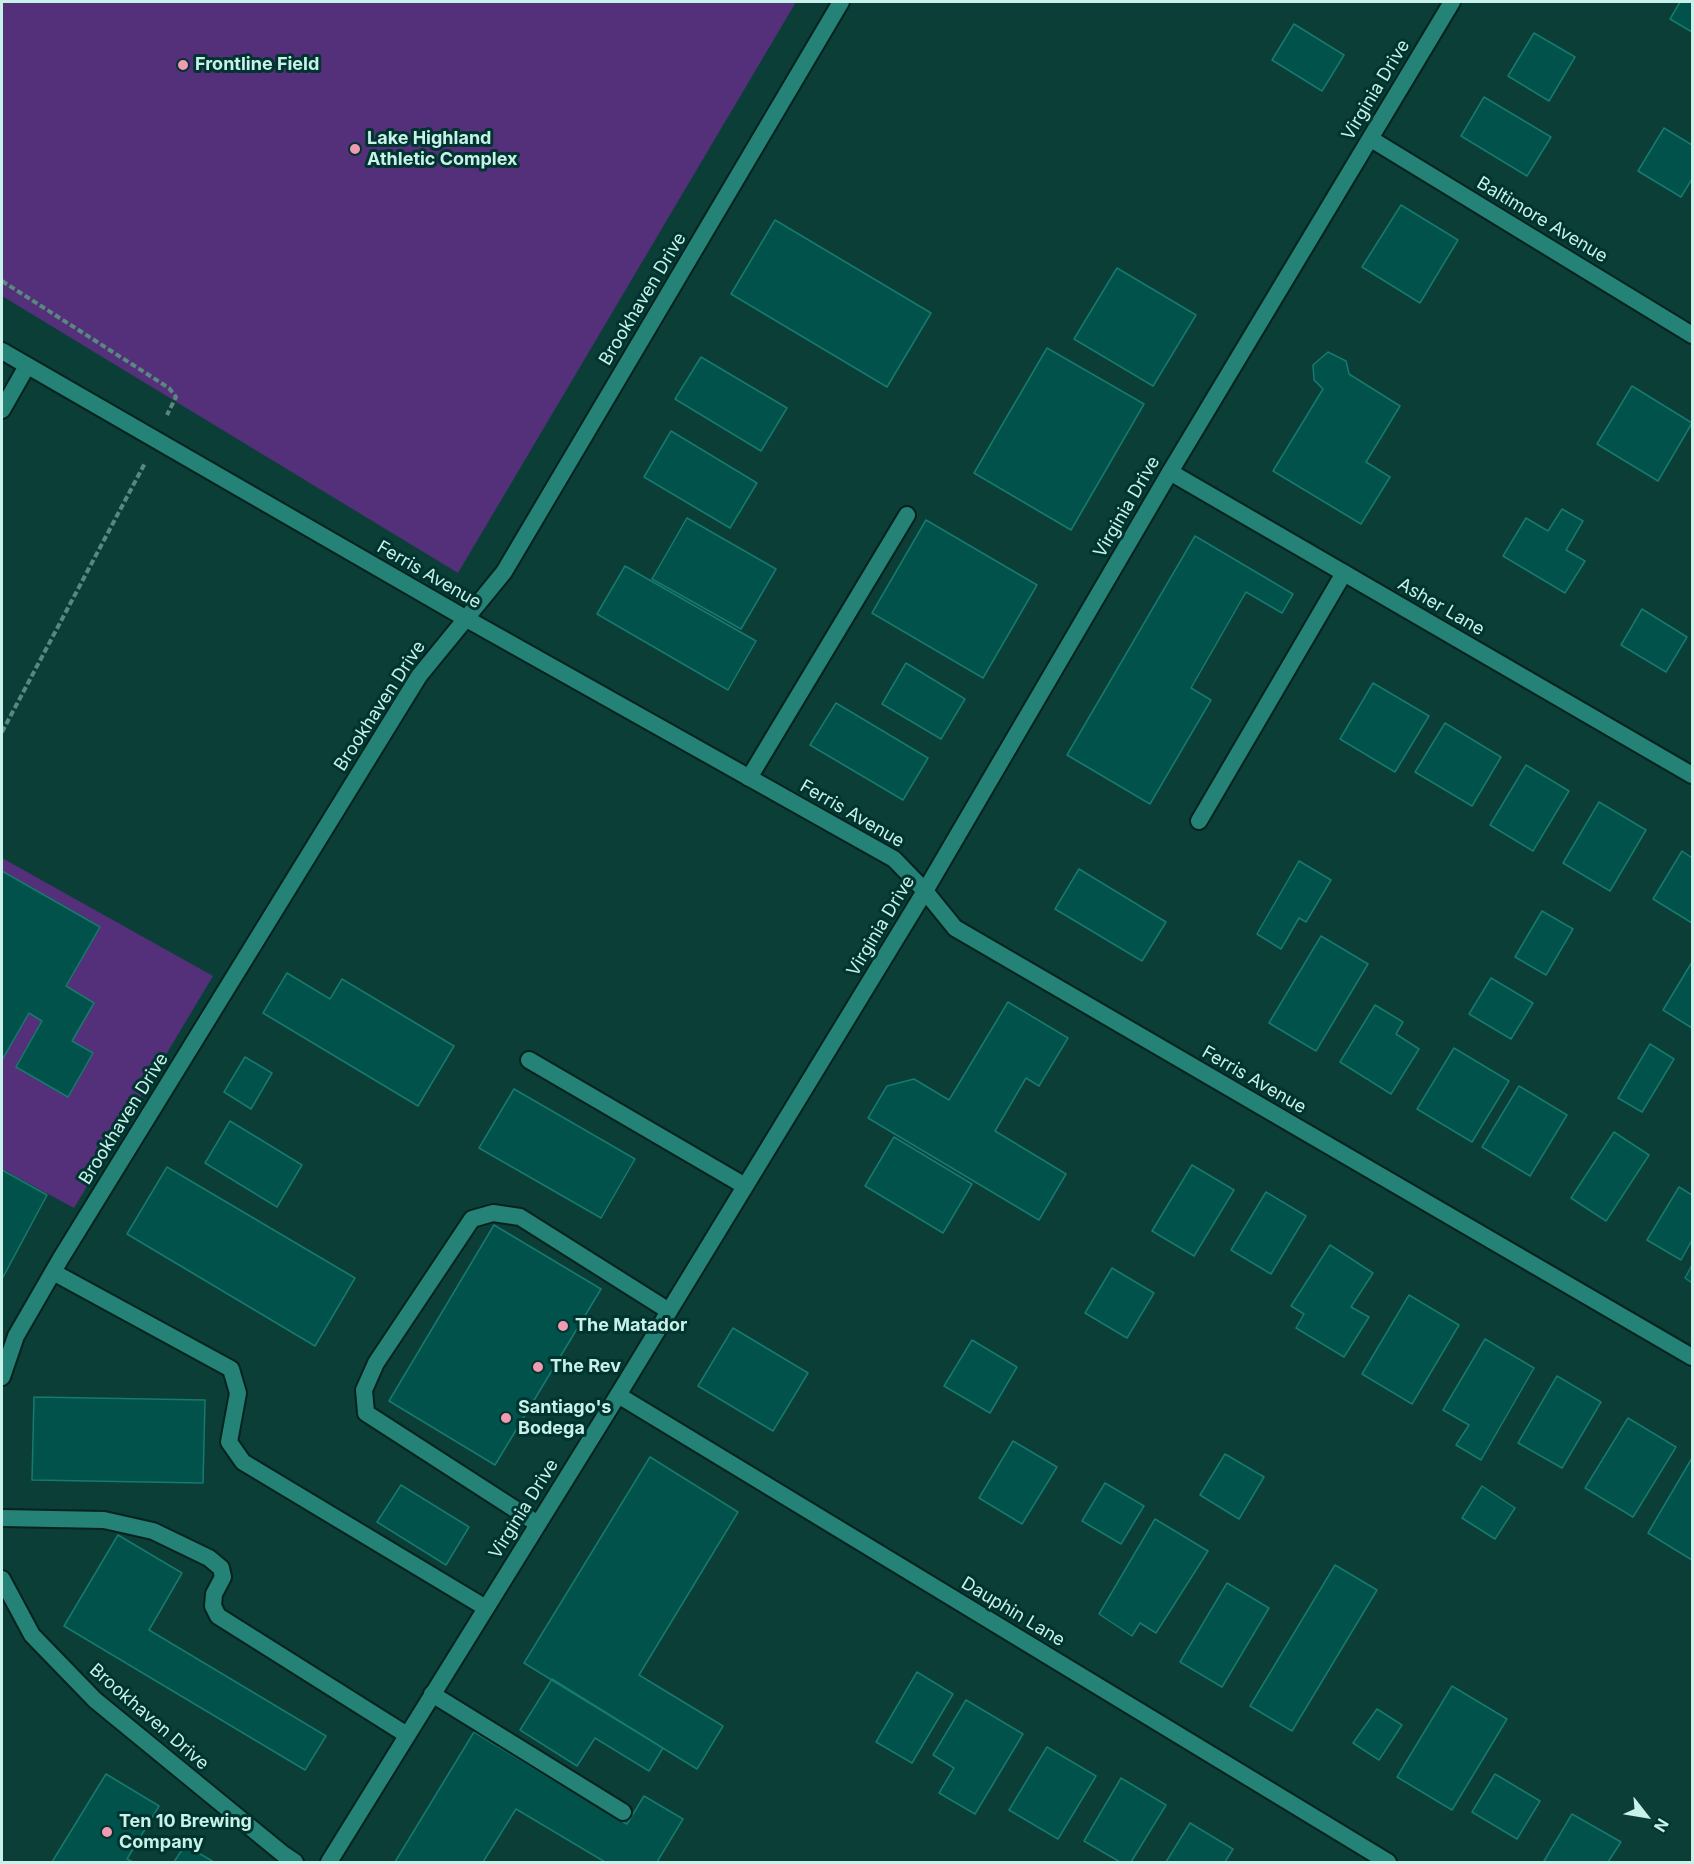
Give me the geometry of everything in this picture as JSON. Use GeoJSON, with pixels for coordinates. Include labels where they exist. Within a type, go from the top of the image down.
{"type":"FeatureCollection","features":[{"type":"Feature","properties":{"kind":"street","name":"Brookhaven Drive"},"geometry":{"type":"LineString","coordinates":[[2,1377],[16,1336],[53,1272],[419,676],[504,572],[841,2]]}},
{"type":"Feature","properties":{"kind":"street","name":"Virginia Drive"},"geometry":{"type":"LineString","coordinates":[[329,1863],[925,891],[1170,472],[1452,2]]}},
{"type":"Feature","properties":{"kind":"street","name":"Baltimore Avenue"},"geometry":{"type":"LineString","coordinates":[[1371,139],[1692,335]]}},
{"type":"Feature","properties":{"kind":"street","name":"Ferris Avenue"},"geometry":{"type":"LineString","coordinates":[[2,351],[465,618],[894,859],[925,891],[955,928],[1692,1358]]}},
{"type":"Feature","properties":{"kind":"street"},"geometry":{"type":"LineString","coordinates":[[2,411],[27,366]]}},
{"type":"Feature","properties":{"kind":"street","name":"Asher Lane"},"geometry":{"type":"LineString","coordinates":[[1170,472],[1692,775]]}},
{"type":"Feature","properties":{"kind":"street"},"geometry":{"type":"LineString","coordinates":[[749,778],[907,515]]}},
{"type":"Feature","properties":{"kind":"street"},"geometry":{"type":"LineString","coordinates":[[1199,821],[1344,573]]}},
{"type":"Feature","properties":{"kind":"street"},"geometry":{"type":"LineString","coordinates":[[529,1060],[745,1186]]}},
{"type":"Feature","properties":{"kind":"street"},"geometry":{"type":"LineString","coordinates":[[538,1524],[366,1413],[364,1390],[376,1363],[472,1219],[493,1214],[520,1217],[669,1311]]}},
{"type":"Feature","properties":{"kind":"street"},"geometry":{"type":"LineString","coordinates":[[53,1272],[231,1369],[238,1393],[229,1443],[243,1462],[486,1608]]}},
{"type":"Feature","properties":{"kind":"street","name":"Dauphin Lane"},"geometry":{"type":"LineString","coordinates":[[618,1395],[1388,1863]]}},
{"type":"Feature","properties":{"kind":"street"},"geometry":{"type":"LineString","coordinates":[[2,1518],[104,1520],[153,1531],[209,1558],[221,1568],[223,1577],[214,1594],[213,1606],[218,1616],[407,1735]]}},
{"type":"Feature","properties":{"kind":"street","name":"Brookhaven Drive"},"geometry":{"type":"LineString","coordinates":[[2,1579],[32,1635],[95,1700],[295,1863]]}},
{"type":"Feature","properties":{"kind":"street"},"geometry":{"type":"LineString","coordinates":[[432,1694],[623,1812]]}},
{"type":"Feature","properties":{"kind":"path"},"geometry":{"type":"LineString","coordinates":[[2,281],[169,388],[176,397],[157,442],[2,732]]}},
{"type":"Feature","properties":{"kind":"shaded area","name":"Lake Highland Athletic Complex"},"geometry":{"type":"Polygon","coordinates":[[[2,2],[796,2],[458,573],[2,296],[2,2]]]}},
{"type":"Feature","properties":{"kind":"shaded area"},"geometry":{"type":"Polygon","coordinates":[[[2,858],[213,976],[74,1208],[2,1169],[2,858]]]}},
{"type":"Feature","properties":{"kind":"building"},"geometry":{"type":"Polygon","coordinates":[[[1680,2],[1692,2],[1692,32],[1670,19],[1680,2]]]}},
{"type":"Feature","properties":{"kind":"building"},"geometry":{"type":"Polygon","coordinates":[[[1294,24],[1344,55],[1322,91],[1272,60],[1294,24]]]}},
{"type":"Feature","properties":{"kind":"building"},"geometry":{"type":"Polygon","coordinates":[[[1534,33],[1575,57],[1549,101],[1508,76],[1534,33]]]}},
{"type":"Feature","properties":{"kind":"building"},"geometry":{"type":"Polygon","coordinates":[[[1484,97],[1551,137],[1527,176],[1461,136],[1484,97]]]}},
{"type":"Feature","properties":{"kind":"building"},"geometry":{"type":"Polygon","coordinates":[[[1664,128],[1692,145],[1692,179],[1681,197],[1638,171],[1664,128]]]}},
{"type":"Feature","properties":{"kind":"building"},"geometry":{"type":"Polygon","coordinates":[[[1401,205],[1458,240],[1420,303],[1362,267],[1401,205]]]}},
{"type":"Feature","properties":{"kind":"building"},"geometry":{"type":"Polygon","coordinates":[[[775,220],[931,313],[887,387],[731,294],[775,220]]]}},
{"type":"Feature","properties":{"kind":"building"},"geometry":{"type":"Polygon","coordinates":[[[1117,268],[1196,315],[1153,386],[1074,339],[1117,268]]]}},
{"type":"Feature","properties":{"kind":"building"},"geometry":{"type":"Polygon","coordinates":[[[1047,348],[1144,404],[1071,530],[974,473],[1047,348]]]}},
{"type":"Feature","properties":{"kind":"building"},"geometry":{"type":"Polygon","coordinates":[[[1328,352],[1346,361],[1349,374],[1400,406],[1366,462],[1390,477],[1361,524],[1273,471],[1323,389],[1314,380],[1313,365],[1328,352]]]}},
{"type":"Feature","properties":{"kind":"building"},"geometry":{"type":"Polygon","coordinates":[[[701,357],[787,408],[761,451],[675,399],[701,357]]]}},
{"type":"Feature","properties":{"kind":"building"},"geometry":{"type":"Polygon","coordinates":[[[1632,386],[1692,423],[1658,481],[1597,444],[1632,386]]]}},
{"type":"Feature","properties":{"kind":"building"},"geometry":{"type":"Polygon","coordinates":[[[671,431],[757,483],[730,528],[644,477],[671,431]]]}},
{"type":"Feature","properties":{"kind":"building"},"geometry":{"type":"Polygon","coordinates":[[[1562,509],[1583,521],[1566,550],[1585,561],[1565,593],[1503,556],[1526,518],[1548,531],[1562,509]]]}},
{"type":"Feature","properties":{"kind":"building"},"geometry":{"type":"Polygon","coordinates":[[[687,518],[776,569],[741,629],[652,579],[687,518]]]}},
{"type":"Feature","properties":{"kind":"building"},"geometry":{"type":"Polygon","coordinates":[[[926,520],[1037,585],[983,678],[872,613],[926,520]]]}},
{"type":"Feature","properties":{"kind":"building"},"geometry":{"type":"Polygon","coordinates":[[[1195,536],[1293,594],[1282,613],[1246,592],[1191,688],[1211,700],[1150,804],[1067,755],[1195,536]]]}},
{"type":"Feature","properties":{"kind":"building"},"geometry":{"type":"Polygon","coordinates":[[[625,566],[756,641],[728,690],[597,614],[625,566]]]}},
{"type":"Feature","properties":{"kind":"building"},"geometry":{"type":"Polygon","coordinates":[[[1642,609],[1687,637],[1666,672],[1621,645],[1642,609]]]}},
{"type":"Feature","properties":{"kind":"building"},"geometry":{"type":"Polygon","coordinates":[[[906,663],[965,699],[941,739],[882,704],[906,663]]]}},
{"type":"Feature","properties":{"kind":"building"},"geometry":{"type":"Polygon","coordinates":[[[1373,683],[1429,716],[1395,772],[1340,739],[1373,683]]]}},
{"type":"Feature","properties":{"kind":"building"},"geometry":{"type":"Polygon","coordinates":[[[836,703],[928,758],[903,800],[810,745],[836,703]]]}},
{"type":"Feature","properties":{"kind":"building"},"geometry":{"type":"Polygon","coordinates":[[[1445,723],[1501,757],[1472,806],[1415,772],[1445,723]]]}},
{"type":"Feature","properties":{"kind":"building"},"geometry":{"type":"Polygon","coordinates":[[[1526,765],[1569,791],[1533,851],[1490,825],[1526,765]]]}},
{"type":"Feature","properties":{"kind":"building"},"geometry":{"type":"Polygon","coordinates":[[[1599,802],[1646,830],[1610,891],[1563,863],[1599,802]]]}},
{"type":"Feature","properties":{"kind":"building"},"geometry":{"type":"Polygon","coordinates":[[[1682,851],[1692,858],[1692,923],[1653,899],[1682,851]]]}},
{"type":"Feature","properties":{"kind":"building"},"geometry":{"type":"Polygon","coordinates":[[[1299,861],[1331,880],[1306,922],[1299,918],[1281,949],[1257,934],[1299,861]]]}},
{"type":"Feature","properties":{"kind":"building"},"geometry":{"type":"Polygon","coordinates":[[[1079,869],[1166,922],[1142,961],[1055,909],[1079,869]]]}},
{"type":"Feature","properties":{"kind":"building"},"geometry":{"type":"Polygon","coordinates":[[[2,871],[100,927],[66,986],[94,1003],[72,1041],[93,1053],[68,1097],[16,1067],[42,1021],[29,1013],[2,1060],[2,871]]]}},
{"type":"Feature","properties":{"kind":"building"},"geometry":{"type":"Polygon","coordinates":[[[1542,911],[1573,929],[1546,975],[1515,957],[1542,911]]]}},
{"type":"Feature","properties":{"kind":"building"},"geometry":{"type":"Polygon","coordinates":[[[1321,936],[1368,964],[1316,1051],[1269,1023],[1321,936]]]}},
{"type":"Feature","properties":{"kind":"building"},"geometry":{"type":"Polygon","coordinates":[[[1692,962],[1692,1028],[1663,1010],[1692,962]]]}},
{"type":"Feature","properties":{"kind":"building"},"geometry":{"type":"Polygon","coordinates":[[[287,973],[330,999],[342,979],[454,1046],[418,1106],[263,1013],[287,973]]]}},
{"type":"Feature","properties":{"kind":"building"},"geometry":{"type":"Polygon","coordinates":[[[1491,978],[1533,1003],[1511,1039],[1469,1014],[1491,978]]]}},
{"type":"Feature","properties":{"kind":"building"},"geometry":{"type":"Polygon","coordinates":[[[1008,1002],[1068,1038],[1039,1086],[1026,1078],[995,1131],[1066,1174],[1039,1220],[868,1118],[887,1086],[914,1079],[949,1100],[1008,1002]]]}},
{"type":"Feature","properties":{"kind":"building"},"geometry":{"type":"Polygon","coordinates":[[[1375,1005],[1403,1022],[1396,1034],[1419,1049],[1391,1094],[1340,1062],[1375,1005]]]}},
{"type":"Feature","properties":{"kind":"building"},"geometry":{"type":"Polygon","coordinates":[[[1650,1044],[1674,1059],[1642,1112],[1618,1098],[1650,1044]]]}},
{"type":"Feature","properties":{"kind":"building"},"geometry":{"type":"Polygon","coordinates":[[[1454,1048],[1509,1081],[1472,1142],[1417,1109],[1454,1048]]]}},
{"type":"Feature","properties":{"kind":"building"},"geometry":{"type":"Polygon","coordinates":[[[245,1057],[272,1073],[251,1109],[224,1092],[245,1057]]]}},
{"type":"Feature","properties":{"kind":"building"},"geometry":{"type":"Polygon","coordinates":[[[1519,1086],[1567,1115],[1530,1176],[1482,1147],[1519,1086]]]}},
{"type":"Feature","properties":{"kind":"building"},"geometry":{"type":"Polygon","coordinates":[[[514,1089],[635,1159],[601,1218],[479,1148],[514,1089]]]}},
{"type":"Feature","properties":{"kind":"building"},"geometry":{"type":"Polygon","coordinates":[[[230,1121],[302,1165],[277,1207],[205,1163],[230,1121]]]}},
{"type":"Feature","properties":{"kind":"building"},"geometry":{"type":"Polygon","coordinates":[[[1614,1132],[1649,1155],[1606,1221],[1571,1198],[1614,1132]]]}},
{"type":"Feature","properties":{"kind":"building"},"geometry":{"type":"Polygon","coordinates":[[[894,1137],[972,1184],[943,1233],[865,1186],[894,1137]]]}},
{"type":"Feature","properties":{"kind":"building"},"geometry":{"type":"Polygon","coordinates":[[[1192,1165],[1234,1190],[1194,1256],[1152,1231],[1192,1165]]]}},
{"type":"Feature","properties":{"kind":"building"},"geometry":{"type":"Polygon","coordinates":[[[167,1167],[355,1278],[315,1346],[127,1234],[167,1167]]]}},
{"type":"Feature","properties":{"kind":"building"},"geometry":{"type":"Polygon","coordinates":[[[2,1170],[47,1195],[2,1279],[2,1170]]]}},
{"type":"Feature","properties":{"kind":"building"},"geometry":{"type":"Polygon","coordinates":[[[1679,1187],[1692,1195],[1692,1240],[1681,1260],[1647,1240],[1679,1187]]]}},
{"type":"Feature","properties":{"kind":"building"},"geometry":{"type":"Polygon","coordinates":[[[1266,1192],[1306,1216],[1271,1274],[1231,1250],[1266,1192]]]}},
{"type":"Feature","properties":{"kind":"building"},"geometry":{"type":"Polygon","coordinates":[[[494,1225],[601,1289],[495,1465],[389,1401],[494,1225]]]}},
{"type":"Feature","properties":{"kind":"building"},"geometry":{"type":"Polygon","coordinates":[[[1330,1245],[1373,1273],[1351,1307],[1369,1317],[1344,1357],[1296,1328],[1304,1314],[1291,1306],[1330,1245]]]}},
{"type":"Feature","properties":{"kind":"building"},"geometry":{"type":"Polygon","coordinates":[[[1692,1265],[1692,1283],[1685,1278],[1692,1265]]]}},
{"type":"Feature","properties":{"kind":"building"},"geometry":{"type":"Polygon","coordinates":[[[1112,1268],[1154,1293],[1127,1338],[1085,1313],[1112,1268]]]}},
{"type":"Feature","properties":{"kind":"building"},"geometry":{"type":"Polygon","coordinates":[[[1409,1295],[1459,1325],[1412,1404],[1362,1374],[1409,1295]]]}},
{"type":"Feature","properties":{"kind":"building"},"geometry":{"type":"Polygon","coordinates":[[[733,1328],[808,1373],[773,1431],[698,1386],[733,1328]]]}},
{"type":"Feature","properties":{"kind":"building"},"geometry":{"type":"Polygon","coordinates":[[[1485,1339],[1534,1368],[1481,1460],[1456,1445],[1469,1425],[1443,1410],[1485,1339]]]}},
{"type":"Feature","properties":{"kind":"building"},"geometry":{"type":"Polygon","coordinates":[[[972,1340],[1017,1367],[990,1413],[944,1386],[972,1340]]]}},
{"type":"Feature","properties":{"kind":"building"},"geometry":{"type":"Polygon","coordinates":[[[1557,1376],[1601,1402],[1562,1468],[1518,1443],[1557,1376]]]}},
{"type":"Feature","properties":{"kind":"building"},"geometry":{"type":"Polygon","coordinates":[[[34,1397],[205,1400],[203,1483],[32,1480],[34,1397]]]}},
{"type":"Feature","properties":{"kind":"building"},"geometry":{"type":"Polygon","coordinates":[[[1628,1418],[1676,1447],[1633,1517],[1585,1488],[1628,1418]]]}},
{"type":"Feature","properties":{"kind":"building"},"geometry":{"type":"Polygon","coordinates":[[[1013,1441],[1057,1467],[1022,1524],[979,1498],[1013,1441]]]}},
{"type":"Feature","properties":{"kind":"building"},"geometry":{"type":"Polygon","coordinates":[[[1225,1454],[1264,1477],[1239,1519],[1200,1495],[1225,1454]]]}},
{"type":"Feature","properties":{"kind":"building"},"geometry":{"type":"Polygon","coordinates":[[[650,1457],[738,1512],[639,1675],[723,1726],[697,1769],[524,1663],[650,1457]]]}},
{"type":"Feature","properties":{"kind":"building"},"geometry":{"type":"Polygon","coordinates":[[[1692,1458],[1692,1560],[1648,1533],[1692,1458]]]}},
{"type":"Feature","properties":{"kind":"building"},"geometry":{"type":"Polygon","coordinates":[[[1105,1483],[1144,1506],[1121,1544],[1082,1521],[1105,1483]]]}},
{"type":"Feature","properties":{"kind":"building"},"geometry":{"type":"Polygon","coordinates":[[[401,1485],[469,1527],[446,1565],[377,1522],[401,1485]]]}},
{"type":"Feature","properties":{"kind":"building"},"geometry":{"type":"Polygon","coordinates":[[[1482,1486],[1515,1508],[1495,1539],[1462,1518],[1482,1486]]]}},
{"type":"Feature","properties":{"kind":"building"},"geometry":{"type":"Polygon","coordinates":[[[1155,1519],[1208,1551],[1156,1633],[1140,1623],[1132,1636],[1099,1614],[1155,1519]]]}},
{"type":"Feature","properties":{"kind":"building"},"geometry":{"type":"Polygon","coordinates":[[[118,1535],[182,1573],[149,1630],[326,1736],[305,1770],[64,1626],[118,1535]]]}},
{"type":"Feature","properties":{"kind":"building"},"geometry":{"type":"Polygon","coordinates":[[[1335,1565],[1377,1590],[1292,1731],[1250,1706],[1335,1565]]]}},
{"type":"Feature","properties":{"kind":"building"},"geometry":{"type":"Polygon","coordinates":[[[1227,1583],[1269,1608],[1222,1687],[1180,1662],[1227,1583]]]}},
{"type":"Feature","properties":{"kind":"building"},"geometry":{"type":"Polygon","coordinates":[[[917,1672],[953,1694],[912,1763],[876,1742],[917,1672]]]}},
{"type":"Feature","properties":{"kind":"building"},"geometry":{"type":"Polygon","coordinates":[[[552,1679],[663,1748],[649,1771],[595,1738],[577,1766],[520,1730],[552,1679]]]}},
{"type":"Feature","properties":{"kind":"building"},"geometry":{"type":"Polygon","coordinates":[[[1452,1686],[1507,1719],[1452,1810],[1397,1777],[1452,1686]]]}},
{"type":"Feature","properties":{"kind":"building"},"geometry":{"type":"Polygon","coordinates":[[[966,1700],[1023,1734],[975,1814],[939,1793],[954,1768],[933,1755],[966,1700]]]}},
{"type":"Feature","properties":{"kind":"building"},"geometry":{"type":"Polygon","coordinates":[[[1377,1709],[1402,1725],[1379,1760],[1353,1743],[1377,1709]]]}},
{"type":"Feature","properties":{"kind":"building"},"geometry":{"type":"Polygon","coordinates":[[[474,1732],[627,1824],[644,1796],[683,1819],[657,1862],[605,1862],[516,1809],[483,1862],[395,1862],[474,1732]]]}},
{"type":"Feature","properties":{"kind":"building"},"geometry":{"type":"Polygon","coordinates":[[[1047,1747],[1096,1776],[1058,1839],[1009,1810],[1047,1747]]]}},
{"type":"Feature","properties":{"kind":"building","name":"Ten 10 Brewing Company"},"geometry":{"type":"Polygon","coordinates":[[[106,1774],[159,1806],[127,1859],[133,1862],[52,1862],[106,1774]]]}},
{"type":"Feature","properties":{"kind":"building"},"geometry":{"type":"Polygon","coordinates":[[[1495,1774],[1540,1801],[1517,1839],[1472,1812],[1495,1774]]]}},
{"type":"Feature","properties":{"kind":"building"},"geometry":{"type":"Polygon","coordinates":[[[1121,1778],[1166,1805],[1131,1862],[1120,1862],[1084,1841],[1121,1778]]]}},
{"type":"Feature","properties":{"kind":"building"},"geometry":{"type":"Polygon","coordinates":[[[1572,1814],[1621,1842],[1608,1862],[1544,1861],[1572,1814]]]}},
{"type":"Feature","properties":{"kind":"building"},"geometry":{"type":"Polygon","coordinates":[[[1190,1823],[1233,1849],[1225,1862],[1166,1862],[1190,1823]]]}},
{"type":"Feature","properties":{"kind":"building","name":"Ten 10 Brewing Company"},"geometry":{"type":"Polygon","coordinates":[[[185,1845],[214,1862],[174,1862],[185,1845]]]}},
{"type":"Feature","properties":{"kind":"place","name":"Frontline Field"},"geometry":{"type":"Point","coordinates":[183,65]}},
{"type":"Feature","properties":{"kind":"place","name":"Lake Highland Athletic Complex"},"geometry":{"type":"Point","coordinates":[355,149]}},
{"type":"Feature","properties":{"kind":"place","name":"The Matador"},"geometry":{"type":"Point","coordinates":[563,1326]}},
{"type":"Feature","properties":{"kind":"place","name":"The Rev"},"geometry":{"type":"Point","coordinates":[538,1367]}},
{"type":"Feature","properties":{"kind":"place","name":"Santiago's Bodega"},"geometry":{"type":"Point","coordinates":[506,1418]}},
{"type":"Feature","properties":{"kind":"place","name":"Ten 10 Brewing Company"},"geometry":{"type":"Point","coordinates":[107,1832]}}]}
